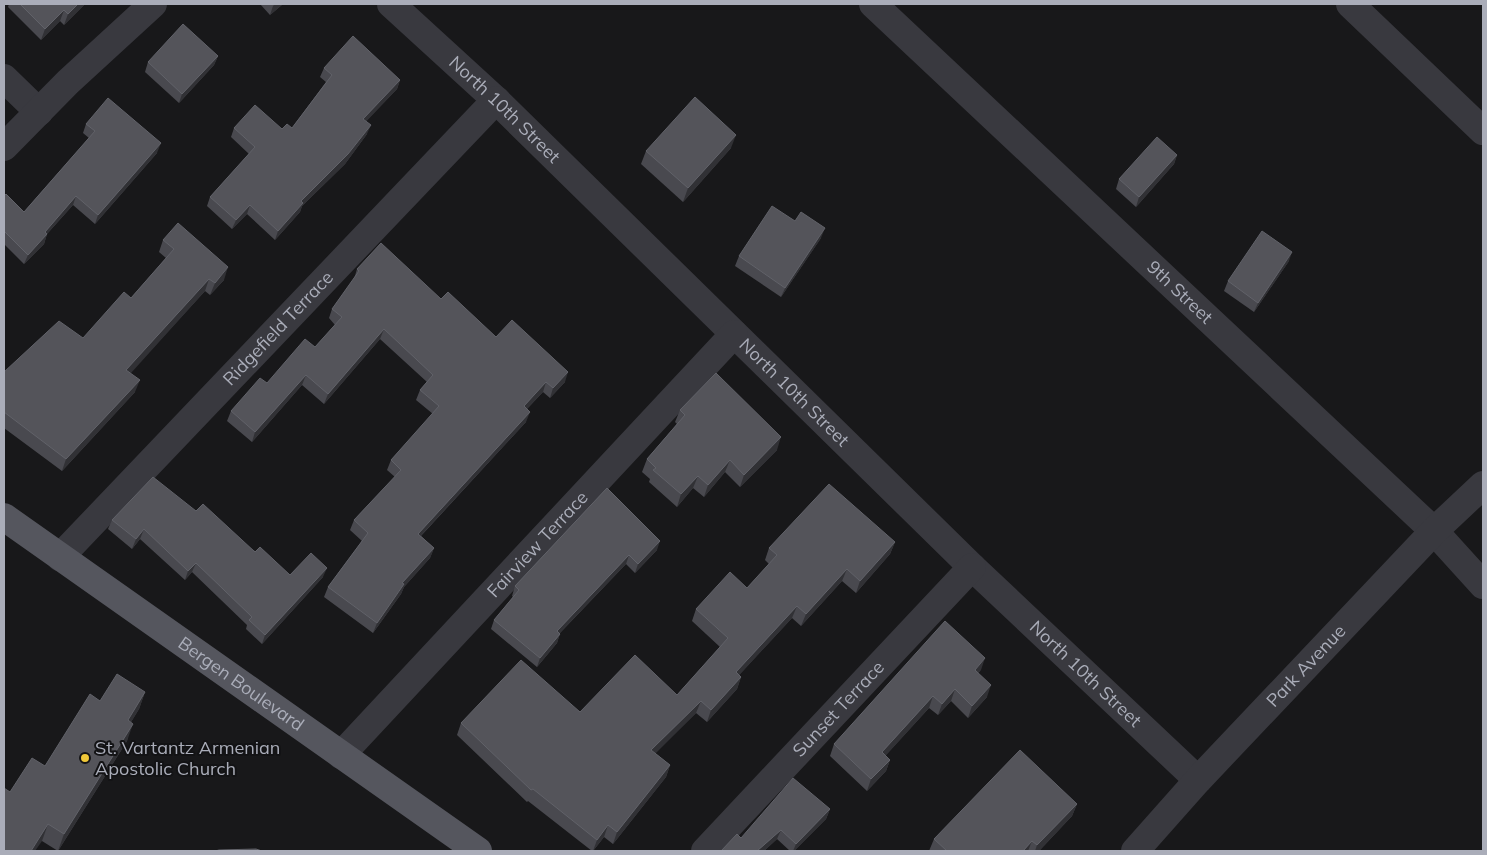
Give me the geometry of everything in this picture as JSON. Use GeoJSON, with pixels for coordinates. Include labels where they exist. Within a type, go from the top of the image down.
{"type":"FeatureCollection","features":[{"type":"Feature","properties":{"kind":"main road","name":"Bergen Boulevard"},"geometry":{"type":"LineString","coordinates":[[4,517],[478,851]]}},
{"type":"Feature","properties":{"kind":"street"},"geometry":{"type":"LineString","coordinates":[[4,147],[153,4]]}},
{"type":"Feature","properties":{"kind":"street","name":"North 10th Street"},"geometry":{"type":"LineString","coordinates":[[391,4],[496,100],[972,567],[1198,780]]}},
{"type":"Feature","properties":{"kind":"street","name":"9th Street"},"geometry":{"type":"LineString","coordinates":[[873,4],[1434,531],[1483,585]]}},
{"type":"Feature","properties":{"kind":"street"},"geometry":{"type":"LineString","coordinates":[[1350,4],[1483,131]]}},
{"type":"Feature","properties":{"kind":"street"},"geometry":{"type":"LineString","coordinates":[[4,78],[39,112]]}},
{"type":"Feature","properties":{"kind":"street","name":"Ridgefield Terrace"},"geometry":{"type":"LineString","coordinates":[[60,557],[496,100]]}},
{"type":"Feature","properties":{"kind":"street","name":"Fairview Terrace"},"geometry":{"type":"LineString","coordinates":[[341,755],[734,334]]}},
{"type":"Feature","properties":{"kind":"street","name":"Park Avenue"},"geometry":{"type":"LineString","coordinates":[[1134,851],[1198,780],[1434,531],[1483,485]]}},
{"type":"Feature","properties":{"kind":"street","name":"Sunset Terrace"},"geometry":{"type":"LineString","coordinates":[[705,851],[972,567]]}},
{"type":"Feature","properties":{"kind":"building"},"geometry":{"type":"Polygon","coordinates":[[[20,4],[78,4],[68,14],[64,10],[45,29],[20,4]]]}},
{"type":"Feature","properties":{"kind":"building"},"geometry":{"type":"Polygon","coordinates":[[[183,24],[218,56],[182,94],[148,62],[183,24]]]}},
{"type":"Feature","properties":{"kind":"building"},"geometry":{"type":"Polygon","coordinates":[[[353,36],[400,80],[363,119],[371,125],[348,154],[301,201],[303,203],[278,231],[250,205],[236,220],[210,197],[255,147],[234,128],[255,105],[282,129],[287,124],[292,128],[332,75],[324,68],[353,36]]]}},
{"type":"Feature","properties":{"kind":"building"},"geometry":{"type":"Polygon","coordinates":[[[695,97],[736,135],[688,188],[646,151],[695,97]]]}},
{"type":"Feature","properties":{"kind":"building"},"geometry":{"type":"Polygon","coordinates":[[[108,98],[161,143],[98,215],[76,196],[28,255],[4,231],[4,196],[6,194],[24,212],[95,131],[86,124],[108,98]]]}},
{"type":"Feature","properties":{"kind":"building"},"geometry":{"type":"Polygon","coordinates":[[[1157,137],[1177,155],[1139,197],[1119,179],[1157,137]]]}},
{"type":"Feature","properties":{"kind":"building"},"geometry":{"type":"Polygon","coordinates":[[[772,206],[795,221],[801,212],[825,228],[785,288],[739,256],[772,206]]]}},
{"type":"Feature","properties":{"kind":"building"},"geometry":{"type":"Polygon","coordinates":[[[178,223],[228,267],[215,283],[209,279],[126,370],[140,380],[66,459],[4,412],[4,372],[59,321],[83,338],[124,292],[131,298],[174,249],[163,240],[178,223]]]}},
{"type":"Feature","properties":{"kind":"building"},"geometry":{"type":"Polygon","coordinates":[[[1262,231],[1292,252],[1258,303],[1228,281],[1262,231]]]}},
{"type":"Feature","properties":{"kind":"building"},"geometry":{"type":"Polygon","coordinates":[[[381,243],[441,299],[448,292],[496,337],[512,320],[568,372],[553,388],[546,382],[524,406],[530,412],[418,534],[434,548],[402,583],[404,584],[377,623],[328,587],[368,533],[354,520],[401,470],[391,460],[439,406],[420,390],[433,375],[384,329],[328,394],[306,375],[255,432],[231,411],[260,378],[267,383],[305,339],[315,347],[342,317],[332,309],[359,271],[357,269],[381,243]]]}},
{"type":"Feature","properties":{"kind":"building"},"geometry":{"type":"Polygon","coordinates":[[[716,373],[781,437],[744,475],[730,460],[708,485],[698,476],[681,494],[653,470],[656,468],[647,459],[685,415],[680,410],[716,373]]]}},
{"type":"Feature","properties":{"kind":"building"},"geometry":{"type":"Polygon","coordinates":[[[153,477],[196,511],[203,504],[255,552],[260,547],[290,575],[311,553],[327,568],[265,635],[249,620],[252,617],[196,563],[188,571],[144,529],[136,539],[112,520],[153,477]]]}},
{"type":"Feature","properties":{"kind":"building"},"geometry":{"type":"Polygon","coordinates":[[[829,484],[895,542],[860,581],[847,569],[806,614],[797,606],[736,672],[741,677],[711,710],[701,701],[651,750],[670,765],[617,832],[608,825],[597,840],[533,789],[531,790],[461,723],[521,660],[580,712],[635,655],[677,695],[728,638],[696,609],[730,572],[747,588],[777,555],[769,548],[829,484]]]}},
{"type":"Feature","properties":{"kind":"building"},"geometry":{"type":"Polygon","coordinates":[[[607,488],[660,541],[638,564],[629,555],[557,631],[560,634],[540,658],[494,620],[519,590],[515,586],[607,488]]]}},
{"type":"Feature","properties":{"kind":"building"},"geometry":{"type":"Polygon","coordinates":[[[945,621],[985,658],[975,670],[991,685],[972,706],[955,689],[942,704],[933,696],[882,752],[890,760],[871,779],[834,744],[945,621]]]}},
{"type":"Feature","properties":{"kind":"building","name":"St. Vartantz Armenian Apostolic Church"},"geometry":{"type":"Polygon","coordinates":[[[117,674],[145,692],[128,720],[133,724],[64,834],[48,824],[31,851],[4,851],[4,788],[10,792],[32,758],[45,766],[90,694],[100,701],[117,674]]]}},
{"type":"Feature","properties":{"kind":"building"},"geometry":{"type":"Polygon","coordinates":[[[1020,750],[1077,804],[1037,845],[1032,841],[1023,851],[947,851],[934,839],[1020,750]]]}},
{"type":"Feature","properties":{"kind":"building"},"geometry":{"type":"Polygon","coordinates":[[[793,778],[830,809],[796,844],[781,830],[757,851],[721,851],[737,834],[741,838],[793,778]]]}},
{"type":"Feature","properties":{"kind":"building"},"geometry":{"type":"Polygon","coordinates":[[[256,849],[262,851],[215,851],[219,850],[256,849]]]}},
{"type":"Feature","properties":{"kind":"place","name":"St. Vartantz Armenian Apostolic Church"},"geometry":{"type":"Point","coordinates":[85,758]}}]}
